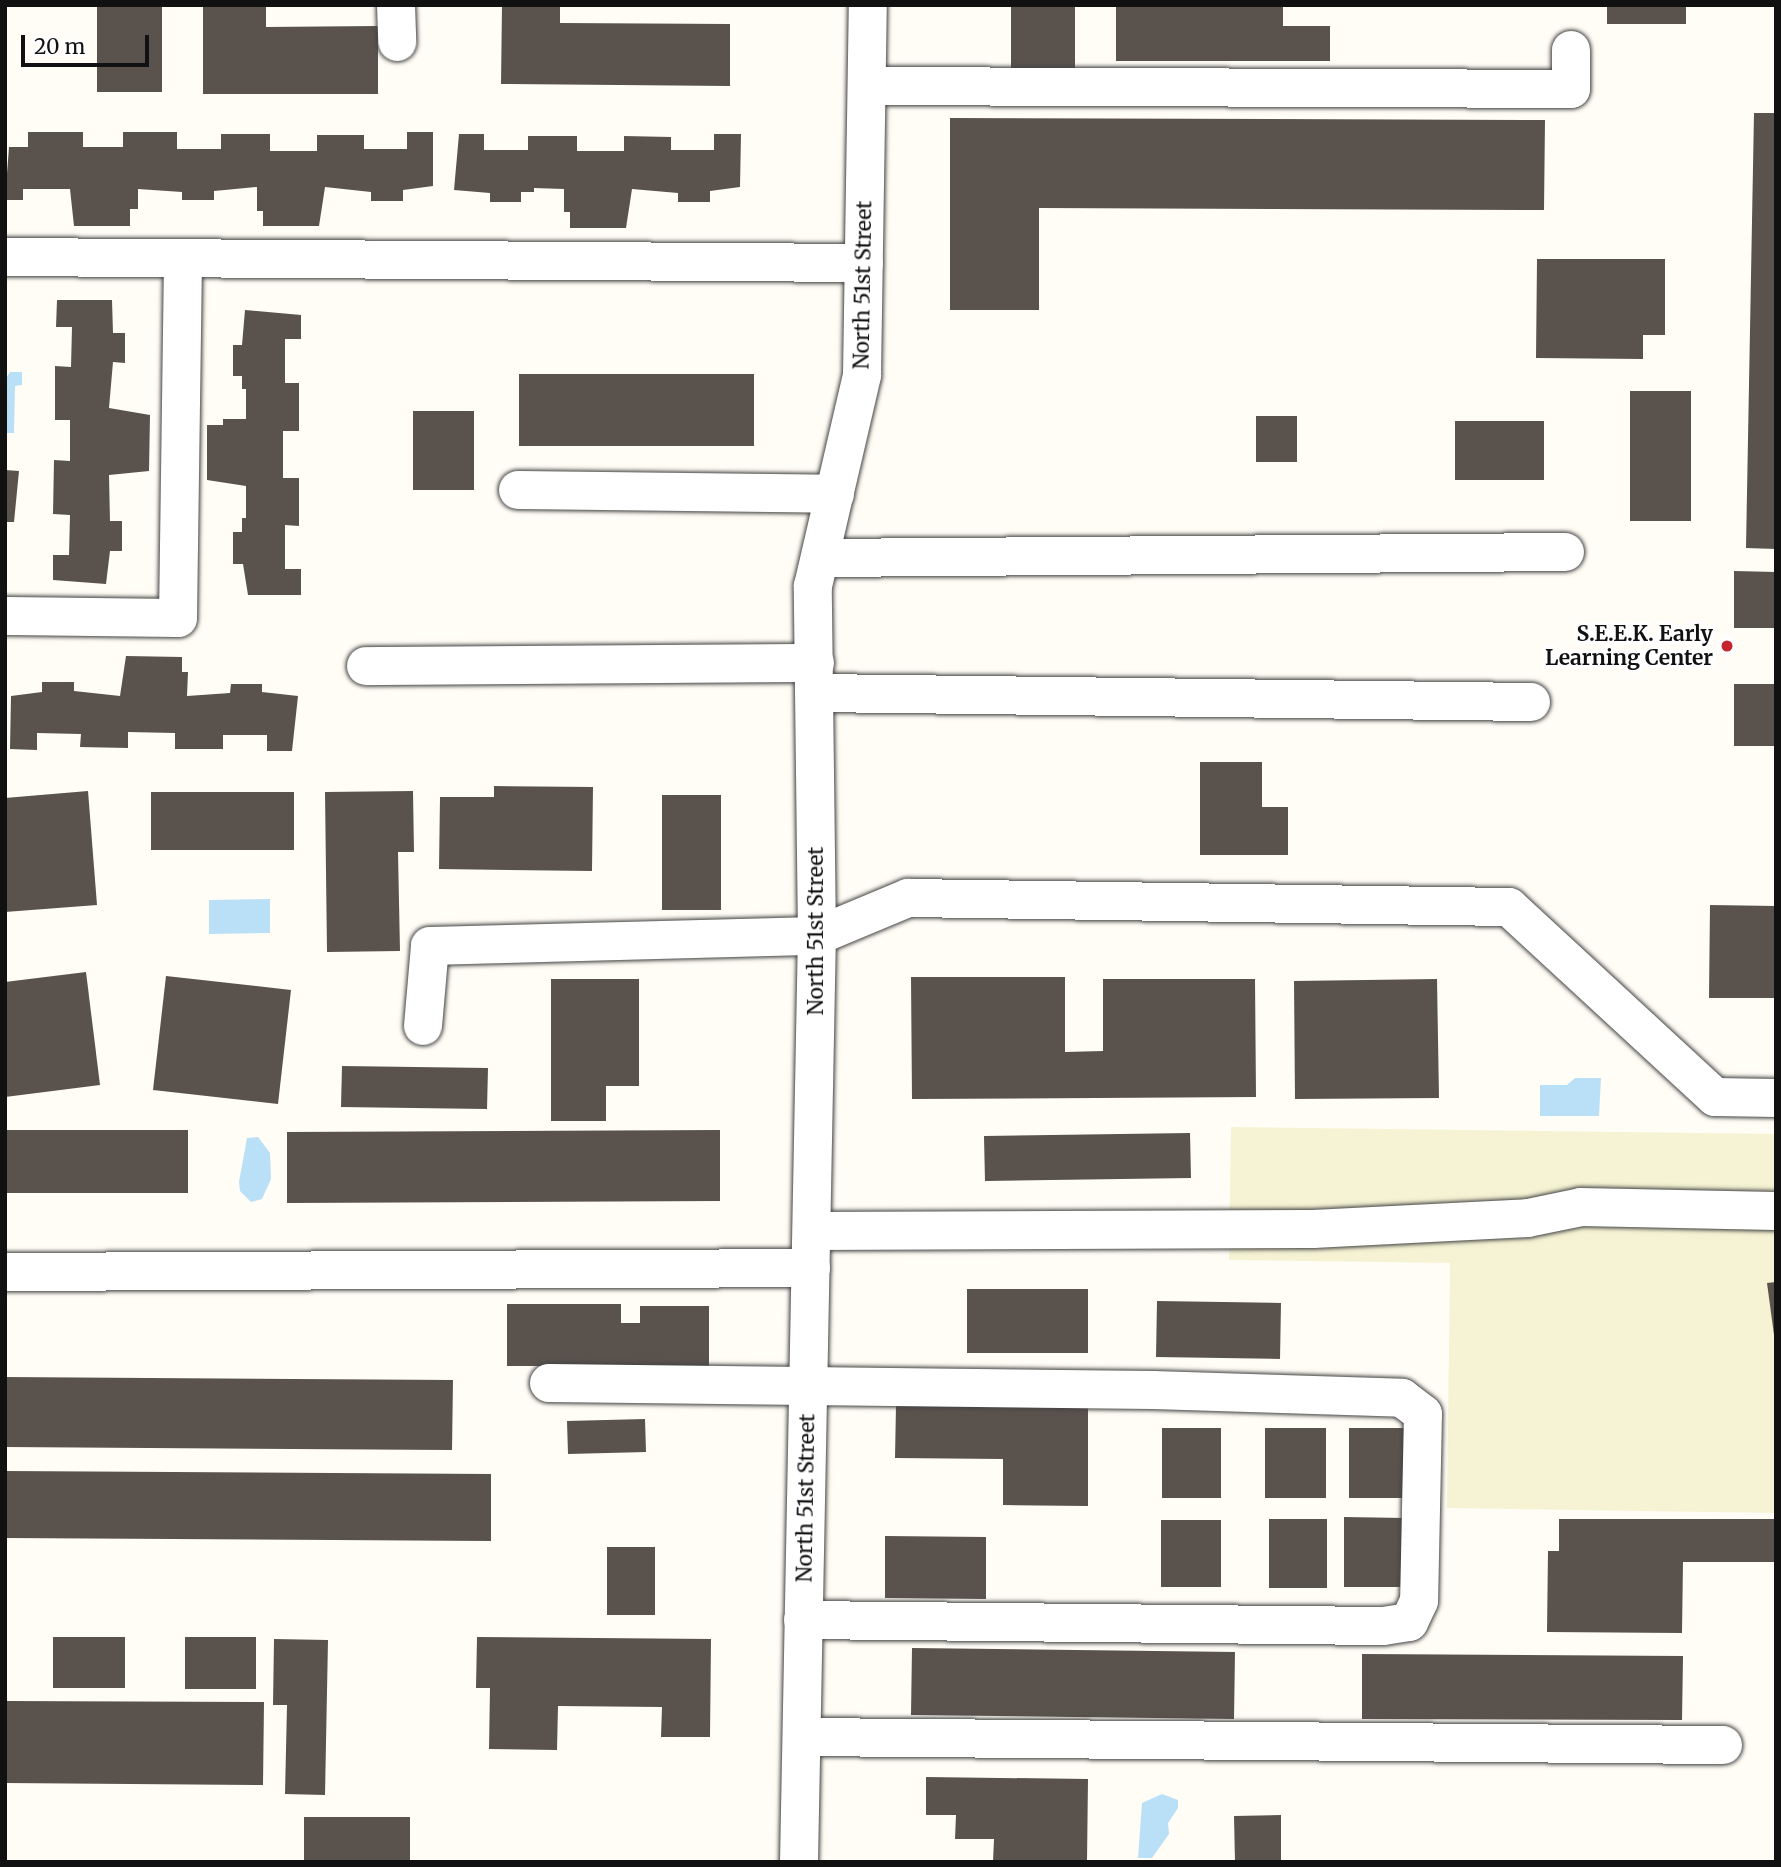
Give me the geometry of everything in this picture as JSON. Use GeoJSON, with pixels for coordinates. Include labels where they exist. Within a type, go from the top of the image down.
{"type":"FeatureCollection","features":[{"type":"Feature","properties":{"kind":"street","name":"North 51st Street"},"geometry":{"type":"LineString","coordinates":[[799,1862],[817,936],[813,586],[862,374],[869,5]]}},
{"type":"Feature","properties":{"kind":"street"},"geometry":{"type":"LineString","coordinates":[[867,86],[1570,89],[1571,50]]}},
{"type":"Feature","properties":{"kind":"street"},"geometry":{"type":"LineString","coordinates":[[5,257],[864,263]]}},
{"type":"Feature","properties":{"kind":"street"},"geometry":{"type":"LineString","coordinates":[[5,616],[178,618],[183,259]]}},
{"type":"Feature","properties":{"kind":"street"},"geometry":{"type":"LineString","coordinates":[[518,490],[835,494]]}},
{"type":"Feature","properties":{"kind":"street"},"geometry":{"type":"LineString","coordinates":[[820,558],[1564,552]]}},
{"type":"Feature","properties":{"kind":"street"},"geometry":{"type":"LineString","coordinates":[[366,666],[1531,702]]}},
{"type":"Feature","properties":{"kind":"street"},"geometry":{"type":"LineString","coordinates":[[423,1026],[430,946],[817,936],[908,898],[1509,908],[1716,1097],[1776,1098]]}},
{"type":"Feature","properties":{"kind":"street"},"geometry":{"type":"LineString","coordinates":[[812,1231],[1312,1229],[1528,1218],[1581,1208],[1776,1211]]}},
{"type":"Feature","properties":{"kind":"street"},"geometry":{"type":"LineString","coordinates":[[5,1272],[811,1268]]}},
{"type":"Feature","properties":{"kind":"street"},"geometry":{"type":"LineString","coordinates":[[549,1383],[807,1385],[1402,1398],[1423,1414],[1419,1601],[1409,1622],[1383,1626],[803,1620]]}},
{"type":"Feature","properties":{"kind":"street"},"geometry":{"type":"LineString","coordinates":[[802,1737],[1723,1745]]}},
{"type":"Feature","properties":{"kind":"shaded area"},"geometry":{"type":"Polygon","coordinates":[[[1231,1127],[1776,1134],[1776,1513],[1447,1508],[1450,1263],[1229,1260],[1231,1127]]]}},
{"type":"Feature","properties":{"kind":"water"},"geometry":{"type":"Polygon","coordinates":[[[10,372],[22,372],[22,385],[15,386],[14,433],[5,433],[5,380],[10,372]]]}},
{"type":"Feature","properties":{"kind":"water"},"geometry":{"type":"Polygon","coordinates":[[[270,899],[270,933],[209,934],[209,900],[270,899]]]}},
{"type":"Feature","properties":{"kind":"water"},"geometry":{"type":"Polygon","coordinates":[[[1575,1078],[1601,1078],[1599,1116],[1540,1116],[1540,1085],[1567,1085],[1575,1078]]]}},
{"type":"Feature","properties":{"kind":"water"},"geometry":{"type":"Polygon","coordinates":[[[258,1137],[270,1153],[271,1179],[262,1199],[251,1202],[240,1191],[239,1182],[247,1138],[258,1137]]]}},
{"type":"Feature","properties":{"kind":"water"},"geometry":{"type":"Polygon","coordinates":[[[1162,1794],[1178,1800],[1178,1808],[1168,1823],[1169,1834],[1152,1858],[1138,1858],[1142,1803],[1162,1794]]]}},
{"type":"Feature","properties":{"kind":"building"},"geometry":{"type":"Polygon","coordinates":[[[97,5],[162,5],[162,92],[97,92],[97,5]]]}},
{"type":"Feature","properties":{"kind":"building"},"geometry":{"type":"Polygon","coordinates":[[[203,5],[266,5],[266,27],[378,26],[378,94],[203,94],[203,5]]]}},
{"type":"Feature","properties":{"kind":"building"},"geometry":{"type":"Polygon","coordinates":[[[502,5],[560,5],[560,23],[730,24],[730,86],[501,84],[502,5]]]}},
{"type":"Feature","properties":{"kind":"building"},"geometry":{"type":"Polygon","coordinates":[[[1011,5],[1075,5],[1075,77],[1011,77],[1011,5]]]}},
{"type":"Feature","properties":{"kind":"building"},"geometry":{"type":"Polygon","coordinates":[[[1116,5],[1283,5],[1283,26],[1330,26],[1330,61],[1116,61],[1116,5]]]}},
{"type":"Feature","properties":{"kind":"building"},"geometry":{"type":"Polygon","coordinates":[[[1607,5],[1686,5],[1686,24],[1607,24],[1607,5]]]}},
{"type":"Feature","properties":{"kind":"building"},"geometry":{"type":"Polygon","coordinates":[[[1754,113],[1776,113],[1776,549],[1746,548],[1754,113]]]}},
{"type":"Feature","properties":{"kind":"building"},"geometry":{"type":"Polygon","coordinates":[[[950,118],[1545,120],[1544,210],[1039,208],[1039,310],[950,310],[950,118]]]}},
{"type":"Feature","properties":{"kind":"building"},"geometry":{"type":"Polygon","coordinates":[[[28,132],[83,132],[83,147],[123,147],[123,132],[177,132],[177,149],[221,149],[221,134],[270,134],[270,151],[317,151],[317,135],[364,135],[364,149],[407,149],[407,132],[433,132],[433,186],[403,190],[403,201],[371,201],[371,192],[325,187],[319,226],[263,226],[263,211],[257,211],[257,187],[214,191],[214,200],[182,200],[182,192],[138,189],[138,209],[130,209],[130,226],[74,226],[70,189],[23,189],[23,200],[5,200],[9,147],[28,147],[28,132]]]}},
{"type":"Feature","properties":{"kind":"building"},"geometry":{"type":"Polygon","coordinates":[[[459,134],[484,134],[484,150],[528,150],[528,136],[577,136],[577,151],[624,151],[624,136],[671,137],[671,150],[714,150],[714,134],[741,134],[740,187],[710,191],[710,202],[678,202],[678,193],[632,189],[626,228],[570,228],[570,212],[564,212],[564,189],[534,188],[534,192],[521,192],[521,202],[490,202],[490,193],[454,190],[459,134]]]}},
{"type":"Feature","properties":{"kind":"building"},"geometry":{"type":"Polygon","coordinates":[[[1537,259],[1665,259],[1665,335],[1643,335],[1643,359],[1536,358],[1537,259]]]}},
{"type":"Feature","properties":{"kind":"building"},"geometry":{"type":"Polygon","coordinates":[[[57,300],[112,300],[113,333],[125,333],[125,363],[113,362],[109,408],[150,415],[149,471],[109,475],[110,521],[122,521],[122,551],[110,551],[106,584],[53,580],[53,555],[69,555],[70,515],[53,514],[54,460],[70,461],[70,420],[55,420],[55,366],[71,367],[72,327],[56,327],[57,300]]]}},
{"type":"Feature","properties":{"kind":"building"},"geometry":{"type":"Polygon","coordinates":[[[245,310],[301,315],[301,339],[285,339],[285,383],[299,383],[299,431],[283,431],[283,478],[299,478],[299,526],[285,525],[285,569],[301,569],[301,595],[248,595],[243,564],[233,564],[233,532],[242,532],[242,518],[246,518],[246,486],[207,480],[207,425],[223,425],[223,419],[246,419],[246,389],[242,389],[242,376],[233,376],[233,345],[242,345],[245,310]]]}},
{"type":"Feature","properties":{"kind":"building"},"geometry":{"type":"Polygon","coordinates":[[[519,374],[754,374],[754,446],[519,446],[519,374]]]}},
{"type":"Feature","properties":{"kind":"building"},"geometry":{"type":"Polygon","coordinates":[[[1630,391],[1691,391],[1691,521],[1630,521],[1630,391]]]}},
{"type":"Feature","properties":{"kind":"building"},"geometry":{"type":"Polygon","coordinates":[[[413,411],[474,411],[474,490],[413,490],[413,411]]]}},
{"type":"Feature","properties":{"kind":"building"},"geometry":{"type":"Polygon","coordinates":[[[1256,416],[1297,416],[1297,462],[1256,462],[1256,416]]]}},
{"type":"Feature","properties":{"kind":"building"},"geometry":{"type":"Polygon","coordinates":[[[1455,421],[1544,421],[1544,480],[1455,480],[1455,421]]]}},
{"type":"Feature","properties":{"kind":"building"},"geometry":{"type":"Polygon","coordinates":[[[5,470],[19,471],[14,522],[5,522],[5,470]]]}},
{"type":"Feature","properties":{"kind":"building"},"geometry":{"type":"Polygon","coordinates":[[[1734,571],[1776,572],[1776,628],[1734,628],[1734,571]]]}},
{"type":"Feature","properties":{"kind":"building"},"geometry":{"type":"Polygon","coordinates":[[[126,656],[182,657],[182,672],[188,672],[187,696],[230,693],[231,684],[262,684],[262,692],[298,696],[292,751],[267,751],[267,735],[223,735],[223,749],[175,749],[175,733],[128,732],[128,748],[80,747],[81,734],[37,733],[37,750],[10,749],[11,696],[42,692],[42,682],[74,682],[74,691],[120,696],[126,656]]]}},
{"type":"Feature","properties":{"kind":"building"},"geometry":{"type":"Polygon","coordinates":[[[1734,684],[1776,684],[1776,746],[1734,746],[1734,684]]]}},
{"type":"Feature","properties":{"kind":"building"},"geometry":{"type":"Polygon","coordinates":[[[1200,762],[1262,762],[1262,807],[1288,807],[1288,855],[1200,855],[1200,762]]]}},
{"type":"Feature","properties":{"kind":"building"},"geometry":{"type":"Polygon","coordinates":[[[494,786],[593,787],[592,871],[439,869],[440,797],[494,797],[494,786]]]}},
{"type":"Feature","properties":{"kind":"building"},"geometry":{"type":"Polygon","coordinates":[[[88,791],[97,905],[5,912],[5,798],[88,791]]]}},
{"type":"Feature","properties":{"kind":"building"},"geometry":{"type":"Polygon","coordinates":[[[413,791],[414,852],[398,852],[400,951],[327,952],[325,792],[413,791]]]}},
{"type":"Feature","properties":{"kind":"building"},"geometry":{"type":"Polygon","coordinates":[[[151,792],[294,792],[294,850],[151,850],[151,792]]]}},
{"type":"Feature","properties":{"kind":"building"},"geometry":{"type":"Polygon","coordinates":[[[662,795],[721,795],[721,910],[662,910],[662,795]]]}},
{"type":"Feature","properties":{"kind":"building"},"geometry":{"type":"Polygon","coordinates":[[[1710,905],[1776,906],[1776,998],[1709,998],[1710,905]]]}},
{"type":"Feature","properties":{"kind":"building"},"geometry":{"type":"Polygon","coordinates":[[[86,972],[100,1085],[5,1097],[5,982],[86,972]]]}},
{"type":"Feature","properties":{"kind":"building"},"geometry":{"type":"Polygon","coordinates":[[[166,976],[291,990],[278,1104],[153,1090],[166,976]]]}},
{"type":"Feature","properties":{"kind":"building"},"geometry":{"type":"Polygon","coordinates":[[[911,977],[1065,977],[1065,1052],[1103,1051],[1103,979],[1255,979],[1256,1097],[912,1099],[911,977]]]}},
{"type":"Feature","properties":{"kind":"building"},"geometry":{"type":"Polygon","coordinates":[[[551,979],[639,979],[639,1086],[606,1086],[606,1121],[551,1121],[551,979]]]}},
{"type":"Feature","properties":{"kind":"building"},"geometry":{"type":"Polygon","coordinates":[[[1437,979],[1439,1098],[1295,1099],[1294,981],[1437,979]]]}},
{"type":"Feature","properties":{"kind":"building"},"geometry":{"type":"Polygon","coordinates":[[[342,1066],[488,1068],[487,1109],[341,1107],[342,1066]]]}},
{"type":"Feature","properties":{"kind":"building"},"geometry":{"type":"Polygon","coordinates":[[[5,1130],[188,1130],[188,1193],[5,1193],[5,1130]]]}},
{"type":"Feature","properties":{"kind":"building"},"geometry":{"type":"Polygon","coordinates":[[[720,1130],[720,1201],[287,1203],[287,1132],[720,1130]]]}},
{"type":"Feature","properties":{"kind":"building"},"geometry":{"type":"Polygon","coordinates":[[[1190,1133],[1191,1178],[985,1181],[984,1136],[1190,1133]]]}},
{"type":"Feature","properties":{"kind":"building"},"geometry":{"type":"Polygon","coordinates":[[[1776,1282],[1776,1335],[1774,1335],[1767,1283],[1776,1282]]]}},
{"type":"Feature","properties":{"kind":"building"},"geometry":{"type":"Polygon","coordinates":[[[967,1289],[1088,1289],[1088,1353],[967,1353],[967,1289]]]}},
{"type":"Feature","properties":{"kind":"building"},"geometry":{"type":"Polygon","coordinates":[[[1157,1301],[1281,1303],[1280,1359],[1156,1357],[1157,1301]]]}},
{"type":"Feature","properties":{"kind":"building"},"geometry":{"type":"Polygon","coordinates":[[[507,1304],[621,1304],[621,1323],[640,1323],[640,1306],[709,1306],[709,1366],[507,1366],[507,1304]]]}},
{"type":"Feature","properties":{"kind":"building"},"geometry":{"type":"Polygon","coordinates":[[[5,1377],[453,1380],[452,1450],[5,1447],[5,1377]]]}},
{"type":"Feature","properties":{"kind":"building"},"geometry":{"type":"Polygon","coordinates":[[[896,1405],[1088,1407],[1088,1506],[1003,1505],[1003,1459],[895,1458],[896,1405]]]}},
{"type":"Feature","properties":{"kind":"building"},"geometry":{"type":"Polygon","coordinates":[[[645,1419],[646,1452],[568,1454],[567,1421],[645,1419]]]}},
{"type":"Feature","properties":{"kind":"building"},"geometry":{"type":"Polygon","coordinates":[[[1162,1428],[1221,1428],[1221,1498],[1162,1498],[1162,1428]]]}},
{"type":"Feature","properties":{"kind":"building"},"geometry":{"type":"Polygon","coordinates":[[[1265,1428],[1326,1428],[1326,1498],[1265,1498],[1265,1428]]]}},
{"type":"Feature","properties":{"kind":"building"},"geometry":{"type":"Polygon","coordinates":[[[1349,1428],[1407,1428],[1407,1498],[1349,1498],[1349,1428]]]}},
{"type":"Feature","properties":{"kind":"building"},"geometry":{"type":"Polygon","coordinates":[[[5,1471],[491,1474],[491,1541],[5,1538],[5,1471]]]}},
{"type":"Feature","properties":{"kind":"building"},"geometry":{"type":"Polygon","coordinates":[[[1344,1517],[1405,1518],[1405,1587],[1344,1587],[1344,1517]]]}},
{"type":"Feature","properties":{"kind":"building"},"geometry":{"type":"Polygon","coordinates":[[[1269,1519],[1327,1519],[1327,1588],[1269,1588],[1269,1519]]]}},
{"type":"Feature","properties":{"kind":"building"},"geometry":{"type":"Polygon","coordinates":[[[1559,1519],[1776,1519],[1776,1562],[1683,1562],[1682,1633],[1547,1632],[1548,1551],[1559,1551],[1559,1519]]]}},
{"type":"Feature","properties":{"kind":"building"},"geometry":{"type":"Polygon","coordinates":[[[1161,1520],[1221,1520],[1221,1587],[1161,1587],[1161,1520]]]}},
{"type":"Feature","properties":{"kind":"building"},"geometry":{"type":"Polygon","coordinates":[[[885,1536],[986,1537],[986,1599],[885,1598],[885,1536]]]}},
{"type":"Feature","properties":{"kind":"building"},"geometry":{"type":"Polygon","coordinates":[[[607,1547],[655,1547],[655,1615],[607,1615],[607,1547]]]}},
{"type":"Feature","properties":{"kind":"building"},"geometry":{"type":"Polygon","coordinates":[[[53,1637],[125,1637],[125,1688],[53,1688],[53,1637]]]}},
{"type":"Feature","properties":{"kind":"building"},"geometry":{"type":"Polygon","coordinates":[[[185,1637],[256,1637],[256,1689],[185,1689],[185,1637]]]}},
{"type":"Feature","properties":{"kind":"building"},"geometry":{"type":"Polygon","coordinates":[[[477,1637],[711,1639],[710,1737],[661,1737],[662,1707],[558,1706],[557,1750],[489,1749],[490,1688],[476,1688],[477,1637]]]}},
{"type":"Feature","properties":{"kind":"building"},"geometry":{"type":"Polygon","coordinates":[[[274,1639],[328,1640],[325,1795],[285,1794],[287,1705],[273,1705],[274,1639]]]}},
{"type":"Feature","properties":{"kind":"building"},"geometry":{"type":"Polygon","coordinates":[[[912,1648],[1235,1652],[1234,1719],[911,1715],[912,1648]]]}},
{"type":"Feature","properties":{"kind":"building"},"geometry":{"type":"Polygon","coordinates":[[[1362,1654],[1683,1656],[1682,1720],[1362,1719],[1362,1654]]]}},
{"type":"Feature","properties":{"kind":"building"},"geometry":{"type":"Polygon","coordinates":[[[5,1701],[264,1702],[263,1785],[5,1783],[5,1701]]]}},
{"type":"Feature","properties":{"kind":"building"},"geometry":{"type":"Polygon","coordinates":[[[926,1777],[1088,1779],[1087,1862],[993,1862],[994,1839],[955,1839],[956,1815],[926,1815],[926,1777]]]}},
{"type":"Feature","properties":{"kind":"building"},"geometry":{"type":"Polygon","coordinates":[[[1281,1815],[1281,1862],[1235,1862],[1234,1816],[1281,1815]]]}},
{"type":"Feature","properties":{"kind":"building"},"geometry":{"type":"Polygon","coordinates":[[[304,1817],[410,1817],[410,1862],[304,1862],[304,1817]]]}},
{"type":"Feature","properties":{"kind":"place","name":"S.E.E.K. Early Learning Center"},"geometry":{"type":"Point","coordinates":[1727,646]}}]}
